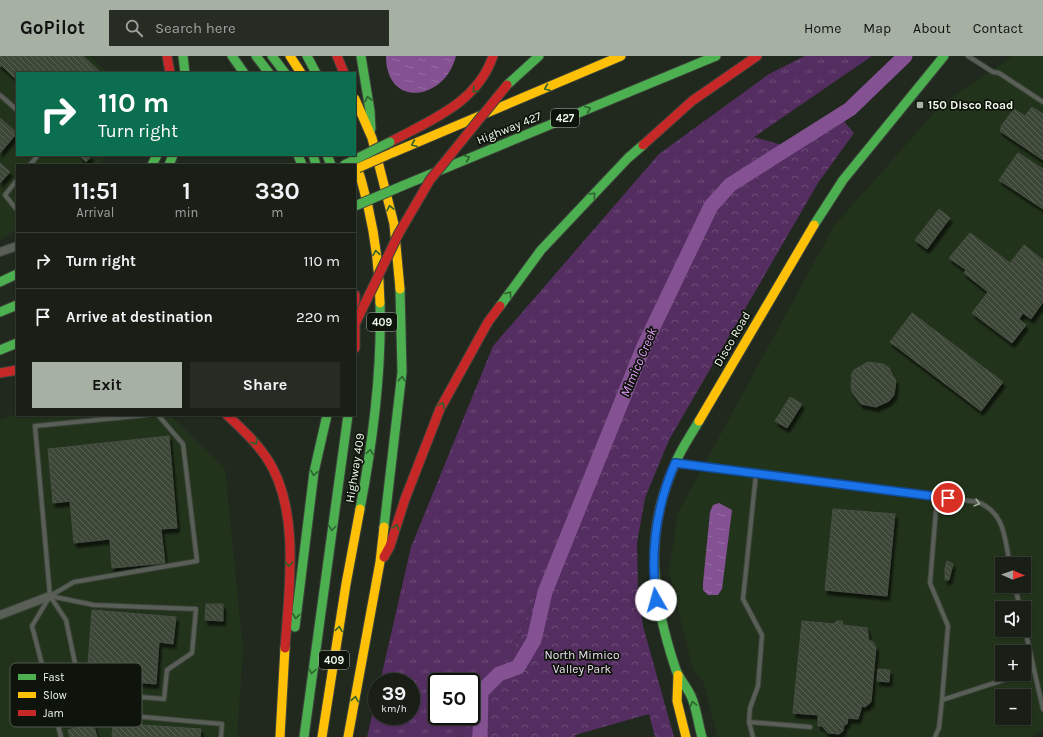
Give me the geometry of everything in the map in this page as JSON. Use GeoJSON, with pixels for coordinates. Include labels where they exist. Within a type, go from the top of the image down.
{"type":"FeatureCollection","features":[{"type":"Feature","properties":{"kind":"main road"},"geometry":{"type":"LineString","coordinates":[[167,56],[170,72]]}},
{"type":"Feature","properties":{"kind":"main road"},"geometry":{"type":"LineString","coordinates":[[183,56],[185,72]]}},
{"type":"Feature","properties":{"kind":"main road"},"geometry":{"type":"LineString","coordinates":[[232,56],[243,72]]}},
{"type":"Feature","properties":{"kind":"main road"},"geometry":{"type":"LineString","coordinates":[[256,56],[268,72]]}},
{"type":"Feature","properties":{"kind":"main road"},"geometry":{"type":"LineString","coordinates":[[272,56],[284,72]]}},
{"type":"Feature","properties":{"kind":"main road"},"geometry":{"type":"LineString","coordinates":[[290,56],[299,72]]}},
{"type":"Feature","properties":{"kind":"main road"},"geometry":{"type":"LineString","coordinates":[[307,56],[315,72]]}},
{"type":"Feature","properties":{"kind":"main road"},"geometry":{"type":"LineString","coordinates":[[337,56],[344,72]]}},
{"type":"Feature","properties":{"kind":"main road"},"geometry":{"type":"LineString","coordinates":[[361,56],[370,111],[372,138]]}},
{"type":"Feature","properties":{"kind":"main road"},"geometry":{"type":"LineString","coordinates":[[346,164],[450,109],[470,94],[487,73],[493,56]]}},
{"type":"Feature","properties":{"kind":"main road"},"geometry":{"type":"LineString","coordinates":[[356,322],[399,233],[430,180],[507,85],[539,56]]}},
{"type":"Feature","properties":{"kind":"main road","name":"Highway 427"},"geometry":{"type":"LineString","coordinates":[[356,169],[621,56]]}},
{"type":"Feature","properties":{"kind":"main road","name":"Highway 427"},"geometry":{"type":"LineString","coordinates":[[356,206],[716,56]]}},
{"type":"Feature","properties":{"kind":"main road"},"geometry":{"type":"LineString","coordinates":[[380,562],[390,546],[405,499],[440,409],[488,322],[541,250],[628,158],[692,101],[756,56]]}},
{"type":"Feature","properties":{"kind":"main road","name":"Disco Road"},"geometry":{"type":"LineString","coordinates":[[702,737],[691,696],[678,674],[656,600],[653,577],[655,536],[659,506],[675,463],[769,299],[823,210],[848,174],[927,79],[944,56]]}},
{"type":"Feature","properties":{"kind":"main road"},"geometry":{"type":"LineString","coordinates":[[348,737],[380,562],[381,545],[394,459],[402,372],[402,308],[394,224],[372,138],[356,101]]}},
{"type":"Feature","properties":{"kind":"main road","name":"Highway 409"},"geometry":{"type":"LineString","coordinates":[[322,737],[346,584],[364,491],[378,401],[382,355],[382,310],[379,268],[372,226],[360,174],[353,156]]}},
{"type":"Feature","properties":{"kind":"main road"},"geometry":{"type":"LineString","coordinates":[[356,209],[378,196]]}},
{"type":"Feature","properties":{"kind":"main road"},"geometry":{"type":"LineString","coordinates":[[0,282],[16,274]]}},
{"type":"Feature","properties":{"kind":"main road"},"geometry":{"type":"LineString","coordinates":[[0,312],[16,305]]}},
{"type":"Feature","properties":{"kind":"main road"},"geometry":{"type":"LineString","coordinates":[[0,350],[16,343]]}},
{"type":"Feature","properties":{"kind":"main road"},"geometry":{"type":"LineString","coordinates":[[0,374],[16,370]]}},
{"type":"Feature","properties":{"kind":"main road"},"geometry":{"type":"LineString","coordinates":[[228,416],[251,437],[272,465],[288,515],[289,570],[281,737]]}},
{"type":"Feature","properties":{"kind":"main road"},"geometry":{"type":"LineString","coordinates":[[281,737],[314,472],[327,416]]}},
{"type":"Feature","properties":{"kind":"main road","name":"Highway 409"},"geometry":{"type":"LineString","coordinates":[[304,737],[348,416]]}},
{"type":"Feature","properties":{"kind":"main road","name":"Disco Road"},"geometry":{"type":"LineString","coordinates":[[678,674],[677,702],[686,737]]}},
{"type":"Feature","properties":{"kind":"street"},"geometry":{"type":"LineString","coordinates":[[0,252],[16,246]]}},
{"type":"Feature","properties":{"kind":"street"},"geometry":{"type":"LineString","coordinates":[[0,615],[50,596]]}},
{"type":"Feature","properties":{"kind":"lane"},"geometry":{"type":"LineString","coordinates":[[968,56],[993,72],[999,73],[1043,102]]}},
{"type":"Feature","properties":{"kind":"lane"},"geometry":{"type":"LineString","coordinates":[[0,96],[16,109]]}},
{"type":"Feature","properties":{"kind":"lane"},"geometry":{"type":"LineString","coordinates":[[31,164],[37,156]]}},
{"type":"Feature","properties":{"kind":"lane"},"geometry":{"type":"LineString","coordinates":[[16,181],[5,194],[16,209]]}},
{"type":"Feature","properties":{"kind":"lane"},"geometry":{"type":"LineString","coordinates":[[75,663],[66,620],[50,596],[36,426],[136,416]]}},
{"type":"Feature","properties":{"kind":"lane"},"geometry":{"type":"LineString","coordinates":[[42,663],[32,626],[50,596],[74,582],[197,562],[182,444],[159,416]]}},
{"type":"Feature","properties":{"kind":"lane"},"geometry":{"type":"LineString","coordinates":[[675,463],[978,502],[993,510],[1005,534],[1009,557]]}},
{"type":"Feature","properties":{"kind":"lane"},"geometry":{"type":"LineString","coordinates":[[753,737],[749,722],[750,708],[758,686],[762,635],[743,599],[756,474]]}},
{"type":"Feature","properties":{"kind":"lane"},"geometry":{"type":"LineString","coordinates":[[935,737],[939,728],[948,626],[930,583],[937,497]]}},
{"type":"Feature","properties":{"kind":"lane"},"geometry":{"type":"LineString","coordinates":[[50,596],[94,605],[196,609],[192,653],[167,670],[164,699],[142,697]]}},
{"type":"Feature","properties":{"kind":"lane"},"geometry":{"type":"LineString","coordinates":[[1027,637],[1043,709]]}},
{"type":"Feature","properties":{"kind":"lane"},"geometry":{"type":"LineString","coordinates":[[942,700],[1001,681]]}},
{"type":"Feature","properties":{"kind":"lane"},"geometry":{"type":"LineString","coordinates":[[142,717],[222,724],[221,737]]}},
{"type":"Feature","properties":{"kind":"lane"},"geometry":{"type":"LineString","coordinates":[[749,722],[810,727]]}},
{"type":"Feature","properties":{"kind":"lane"},"geometry":{"type":"LineString","coordinates":[[58,727],[61,737]]}},
{"type":"Feature","properties":{"kind":"shaded area"},"geometry":{"type":"Polygon","coordinates":[[[0,56],[90,56],[107,72],[16,72],[16,156],[105,156],[100,164],[16,164],[16,230],[0,240],[0,56]]]}},
{"type":"Feature","properties":{"kind":"shaded area"},"geometry":{"type":"Polygon","coordinates":[[[1013,56],[1043,56],[1043,729],[1031,737],[717,737],[704,683],[693,669],[669,571],[678,513],[834,226],[943,103],[1013,56]]]}},
{"type":"Feature","properties":{"kind":"shaded area"},"geometry":{"type":"Polygon","coordinates":[[[16,414],[16,416],[171,416],[225,469],[243,650],[237,737],[0,737],[0,419],[16,414]]]}},
{"type":"Feature","properties":{"kind":"green space"},"geometry":{"type":"Polygon","coordinates":[[[805,56],[872,56],[754,137],[720,181],[574,505],[507,665],[480,694],[480,673],[428,673],[428,725],[465,725],[459,737],[367,737],[370,725],[420,725],[420,673],[382,673],[411,547],[493,346],[659,154],[769,74],[805,56]]]}},
{"type":"Feature","properties":{"kind":"green space","name":"North Mimico Valley Park"},"geometry":{"type":"Polygon","coordinates":[[[842,119],[854,133],[818,183],[669,440],[645,498],[637,543],[638,589],[643,626],[674,737],[655,737],[649,714],[575,735],[575,737],[459,737],[465,725],[480,725],[480,694],[507,665],[574,505],[584,484],[587,493],[597,474],[720,181],[754,137],[782,145],[809,140],[842,119]]]}},
{"type":"Feature","properties":{"kind":"water"},"geometry":{"type":"Polygon","coordinates":[[[386,56],[456,56],[450,71],[440,82],[429,90],[417,93],[405,91],[395,85],[389,73],[386,56]]]}},
{"type":"Feature","properties":{"kind":"water"},"geometry":{"type":"Polygon","coordinates":[[[719,503],[732,510],[722,589],[718,595],[708,595],[703,590],[703,583],[710,512],[713,505],[719,503]]]}},
{"type":"Feature","properties":{"kind":"building"},"geometry":{"type":"Polygon","coordinates":[[[0,56],[83,56],[100,72],[16,72],[16,79],[1,65],[0,67],[0,56]]]}},
{"type":"Feature","properties":{"kind":"building"},"geometry":{"type":"Polygon","coordinates":[[[1032,107],[1043,114],[1043,160],[1000,131],[1002,125],[1014,109],[1025,116],[1032,107]]]}},
{"type":"Feature","properties":{"kind":"building"},"geometry":{"type":"Polygon","coordinates":[[[0,118],[16,132],[16,134],[0,153],[0,118]]]}},
{"type":"Feature","properties":{"kind":"building"},"geometry":{"type":"Polygon","coordinates":[[[1018,153],[1043,169],[1043,209],[999,180],[1018,153]]]}},
{"type":"Feature","properties":{"kind":"building"},"geometry":{"type":"Polygon","coordinates":[[[80,156],[91,156],[86,162],[80,156]]]}},
{"type":"Feature","properties":{"kind":"building"},"geometry":{"type":"Polygon","coordinates":[[[0,163],[10,172],[0,183],[0,163]]]}},
{"type":"Feature","properties":{"kind":"building"},"geometry":{"type":"Polygon","coordinates":[[[939,209],[950,218],[927,249],[915,240],[939,209]]]}},
{"type":"Feature","properties":{"kind":"building"},"geometry":{"type":"Polygon","coordinates":[[[970,233],[1010,263],[1024,245],[1043,260],[1043,302],[1031,319],[1023,313],[1019,319],[1026,325],[1012,343],[972,313],[988,292],[964,273],[966,270],[949,258],[970,233]]]}},
{"type":"Feature","properties":{"kind":"building"},"geometry":{"type":"Polygon","coordinates":[[[912,313],[1003,382],[981,411],[890,342],[912,313]]]}},
{"type":"Feature","properties":{"kind":"building"},"geometry":{"type":"Polygon","coordinates":[[[868,362],[883,364],[889,368],[896,381],[894,395],[889,401],[876,407],[861,404],[852,392],[851,376],[854,370],[868,362]]]}},
{"type":"Feature","properties":{"kind":"building"},"geometry":{"type":"Polygon","coordinates":[[[790,397],[802,404],[787,428],[775,421],[790,397]]]}},
{"type":"Feature","properties":{"kind":"building"},"geometry":{"type":"Polygon","coordinates":[[[169,436],[177,528],[161,529],[165,563],[112,568],[110,539],[74,543],[70,501],[53,503],[48,449],[169,436]]]}},
{"type":"Feature","properties":{"kind":"building"},"geometry":{"type":"Polygon","coordinates":[[[833,509],[895,514],[887,596],[825,590],[833,509]]]}},
{"type":"Feature","properties":{"kind":"building"},"geometry":{"type":"Polygon","coordinates":[[[947,561],[953,564],[949,580],[945,580],[945,568],[947,561]]]}},
{"type":"Feature","properties":{"kind":"building"},"geometry":{"type":"Polygon","coordinates":[[[206,604],[223,604],[223,621],[205,620],[206,604]]]}},
{"type":"Feature","properties":{"kind":"building"},"geometry":{"type":"Polygon","coordinates":[[[92,610],[176,617],[173,644],[159,642],[156,684],[142,683],[142,663],[88,663],[92,610]]]}},
{"type":"Feature","properties":{"kind":"building"},"geometry":{"type":"Polygon","coordinates":[[[802,621],[835,624],[836,621],[842,621],[843,625],[867,628],[869,641],[872,641],[876,647],[871,702],[865,707],[862,706],[858,719],[848,718],[847,724],[844,725],[843,731],[839,734],[828,733],[822,726],[818,726],[818,715],[793,713],[802,621]]]}},
{"type":"Feature","properties":{"kind":"building"},"geometry":{"type":"Polygon","coordinates":[[[878,669],[890,670],[889,682],[877,681],[878,669]]]}},
{"type":"Feature","properties":{"kind":"building"},"geometry":{"type":"Polygon","coordinates":[[[142,725],[201,729],[200,737],[112,737],[113,727],[142,727],[142,725]]]}},
{"type":"Feature","properties":{"kind":"building"},"geometry":{"type":"Polygon","coordinates":[[[79,727],[94,727],[97,737],[70,737],[68,730],[79,727]]]}},
{"type":"Feature","properties":{"kind":"waterway","name":"Mimico Creek"},"geometry":{"type":"LineString","coordinates":[[480,737],[481,692],[499,674],[518,667],[534,640],[545,592],[644,346],[711,206],[730,185],[850,109],[905,56]]}},
{"type":"Feature","properties":{"kind":"traffic: fast"},"geometry":{"type":"LineString","coordinates":[[183,56],[185,72]]}},
{"type":"Feature","properties":{"kind":"traffic: fast"},"geometry":{"type":"LineString","coordinates":[[232,56],[243,72]]}},
{"type":"Feature","properties":{"kind":"traffic: fast"},"geometry":{"type":"LineString","coordinates":[[256,56],[268,72]]}},
{"type":"Feature","properties":{"kind":"traffic: fast"},"geometry":{"type":"LineString","coordinates":[[272,56],[284,72]]}},
{"type":"Feature","properties":{"kind":"traffic: fast"},"geometry":{"type":"LineString","coordinates":[[307,56],[315,72]]}},
{"type":"Feature","properties":{"kind":"traffic: fast"},"geometry":{"type":"LineString","coordinates":[[361,56],[370,111],[371,129]]}},
{"type":"Feature","properties":{"kind":"traffic: fast"},"geometry":{"type":"LineString","coordinates":[[507,85],[539,56]]}},
{"type":"Feature","properties":{"kind":"traffic: fast"},"geometry":{"type":"LineString","coordinates":[[402,186],[716,56]]}},
{"type":"Feature","properties":{"kind":"traffic: fast"},"geometry":{"type":"LineString","coordinates":[[814,225],[843,180],[944,56]]}},
{"type":"Feature","properties":{"kind":"traffic: fast"},"geometry":{"type":"LineString","coordinates":[[346,164],[390,142]]}},
{"type":"Feature","properties":{"kind":"traffic: fast"},"geometry":{"type":"LineString","coordinates":[[500,306],[541,250],[628,158],[643,145]]}},
{"type":"Feature","properties":{"kind":"traffic: fast"},"geometry":{"type":"LineString","coordinates":[[152,164],[156,156]]}},
{"type":"Feature","properties":{"kind":"traffic: fast"},"geometry":{"type":"LineString","coordinates":[[169,164],[173,156]]}},
{"type":"Feature","properties":{"kind":"traffic: fast"},"geometry":{"type":"LineString","coordinates":[[298,156],[302,164]]}},
{"type":"Feature","properties":{"kind":"traffic: fast"},"geometry":{"type":"LineString","coordinates":[[313,156],[316,164]]}},
{"type":"Feature","properties":{"kind":"traffic: fast"},"geometry":{"type":"LineString","coordinates":[[327,156],[331,164]]}},
{"type":"Feature","properties":{"kind":"traffic: fast"},"geometry":{"type":"LineString","coordinates":[[356,206],[402,186]]}},
{"type":"Feature","properties":{"kind":"traffic: fast"},"geometry":{"type":"LineString","coordinates":[[0,282],[16,274]]}},
{"type":"Feature","properties":{"kind":"traffic: fast"},"geometry":{"type":"LineString","coordinates":[[384,527],[402,372],[400,289]]}},
{"type":"Feature","properties":{"kind":"traffic: fast"},"geometry":{"type":"LineString","coordinates":[[360,509],[376,406],[380,355],[380,303]]}},
{"type":"Feature","properties":{"kind":"traffic: fast"},"geometry":{"type":"LineString","coordinates":[[0,312],[16,305]]}},
{"type":"Feature","properties":{"kind":"traffic: fast"},"geometry":{"type":"LineString","coordinates":[[0,350],[16,343]]}},
{"type":"Feature","properties":{"kind":"traffic: fast"},"geometry":{"type":"LineString","coordinates":[[295,627],[314,472],[327,416]]}},
{"type":"Feature","properties":{"kind":"traffic: fast"},"geometry":{"type":"LineString","coordinates":[[304,737],[348,416]]}},
{"type":"Feature","properties":{"kind":"traffic: fast"},"geometry":{"type":"LineString","coordinates":[[699,421],[677,458],[665,490],[658,516],[654,567],[661,618],[668,644],[679,677],[693,701],[702,737]]}},
{"type":"Feature","properties":{"kind":"traffic: slow"},"geometry":{"type":"LineString","coordinates":[[290,56],[300,72]]}},
{"type":"Feature","properties":{"kind":"traffic: slow"},"geometry":{"type":"LineString","coordinates":[[392,153],[621,56]]}},
{"type":"Feature","properties":{"kind":"traffic: slow"},"geometry":{"type":"LineString","coordinates":[[356,101],[372,138],[394,224],[400,289]]}},
{"type":"Feature","properties":{"kind":"traffic: slow"},"geometry":{"type":"LineString","coordinates":[[358,168],[392,153]]}},
{"type":"Feature","properties":{"kind":"traffic: slow"},"geometry":{"type":"LineString","coordinates":[[354,157],[365,193],[373,229],[378,266],[380,303]]}},
{"type":"Feature","properties":{"kind":"traffic: slow"},"geometry":{"type":"LineString","coordinates":[[699,421],[814,225]]}},
{"type":"Feature","properties":{"kind":"traffic: slow"},"geometry":{"type":"LineString","coordinates":[[322,737],[346,584],[360,509]]}},
{"type":"Feature","properties":{"kind":"traffic: slow"},"geometry":{"type":"LineString","coordinates":[[348,737],[380,562],[384,527]]}},
{"type":"Feature","properties":{"kind":"traffic: slow"},"geometry":{"type":"LineString","coordinates":[[280,737],[285,648]]}},
{"type":"Feature","properties":{"kind":"traffic: slow"},"geometry":{"type":"LineString","coordinates":[[678,675],[677,701],[686,737]]}},
{"type":"Feature","properties":{"kind":"traffic: jam"},"geometry":{"type":"LineString","coordinates":[[167,56],[170,72]]}},
{"type":"Feature","properties":{"kind":"traffic: jam"},"geometry":{"type":"LineString","coordinates":[[337,56],[344,72]]}},
{"type":"Feature","properties":{"kind":"traffic: jam"},"geometry":{"type":"LineString","coordinates":[[390,142],[436,118],[464,98],[476,86],[486,72],[493,56]]}},
{"type":"Feature","properties":{"kind":"traffic: jam"},"geometry":{"type":"LineString","coordinates":[[643,145],[692,101],[757,56]]}},
{"type":"Feature","properties":{"kind":"traffic: jam"},"geometry":{"type":"LineString","coordinates":[[356,322],[399,233],[430,180],[507,85]]}},
{"type":"Feature","properties":{"kind":"traffic: jam"},"geometry":{"type":"LineString","coordinates":[[384,557],[390,546],[405,499],[440,409],[488,322],[500,306]]}},
{"type":"Feature","properties":{"kind":"traffic: jam"},"geometry":{"type":"LineString","coordinates":[[0,373],[16,370]]}},
{"type":"Feature","properties":{"kind":"traffic: jam"},"geometry":{"type":"LineString","coordinates":[[228,416],[253,440],[266,457],[277,477],[284,500],[290,550],[289,600],[285,648]]}},
{"type":"Feature","properties":{"kind":"place","name":"150 Disco Road"},"geometry":{"type":"Point","coordinates":[920,105]}},
{"type":"Feature","properties":{"kind":"route"},"geometry":{"type":"LineString","coordinates":[[656,600],[653,577],[655,529],[659,506],[675,463],[948,498]]}}]}
